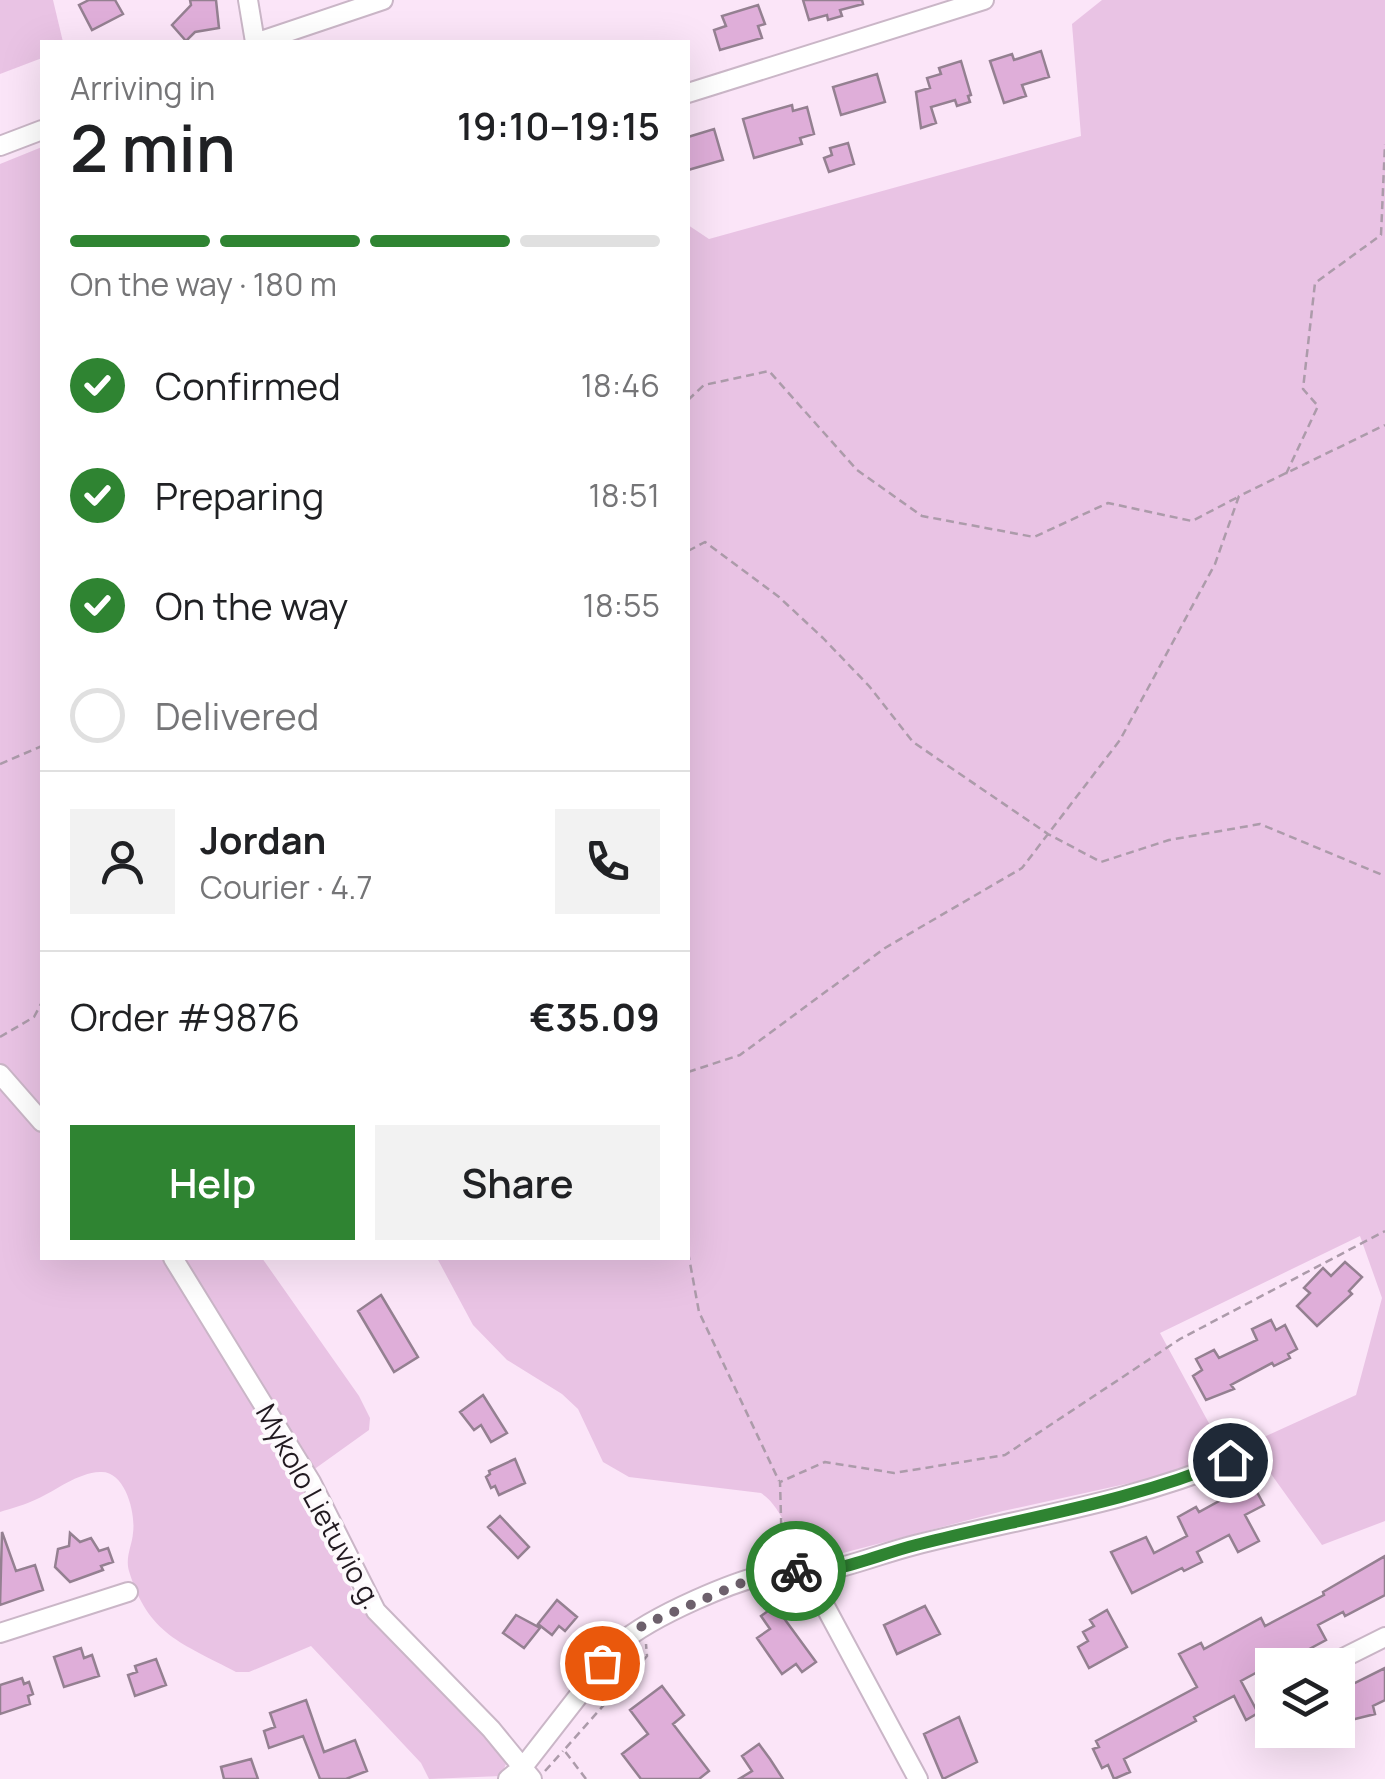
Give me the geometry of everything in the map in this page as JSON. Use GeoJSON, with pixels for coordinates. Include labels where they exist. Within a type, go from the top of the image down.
{"type":"FeatureCollection","features":[{"type":"Feature","properties":{"kind":"street"},"geometry":{"type":"LineString","coordinates":[[248,0],[256,40]]}},
{"type":"Feature","properties":{"kind":"street"},"geometry":{"type":"LineString","coordinates":[[262,40],[383,0]]}},
{"type":"Feature","properties":{"kind":"street"},"geometry":{"type":"LineString","coordinates":[[690,93],[984,0]]}},
{"type":"Feature","properties":{"kind":"street"},"geometry":{"type":"LineString","coordinates":[[0,146],[40,131]]}},
{"type":"Feature","properties":{"kind":"street"},"geometry":{"type":"LineString","coordinates":[[0,1074],[40,1120]]}},
{"type":"Feature","properties":{"kind":"street","name":"Mykolo Lietuvio g."},"geometry":{"type":"LineString","coordinates":[[174,1260],[311,1482],[376,1611],[491,1729],[525,1776]]}},
{"type":"Feature","properties":{"kind":"street"},"geometry":{"type":"LineString","coordinates":[[525,1776],[602,1663],[635,1630],[751,1579],[783,1571],[816,1574],[915,1545],[1112,1501],[1182,1480],[1230,1460]]}},
{"type":"Feature","properties":{"kind":"street"},"geometry":{"type":"LineString","coordinates":[[816,1574],[819,1595],[918,1779]]}},
{"type":"Feature","properties":{"kind":"street"},"geometry":{"type":"LineString","coordinates":[[0,1633],[128,1592]]}},
{"type":"Feature","properties":{"kind":"street"},"geometry":{"type":"LineString","coordinates":[[1355,1652],[1385,1637]]}},
{"type":"Feature","properties":{"kind":"path"},"geometry":{"type":"LineString","coordinates":[[1286,474],[1318,406],[1303,390],[1314,283],[1381,236],[1385,144]]}},
{"type":"Feature","properties":{"kind":"path"},"geometry":{"type":"LineString","coordinates":[[690,398],[704,386],[769,372],[858,470],[922,516],[1034,537],[1108,503],[1192,521],[1385,425]]}},
{"type":"Feature","properties":{"kind":"path"},"geometry":{"type":"LineString","coordinates":[[690,1071],[740,1055],[885,948],[1022,868],[1120,740],[1215,564],[1240,496]]}},
{"type":"Feature","properties":{"kind":"path"},"geometry":{"type":"LineString","coordinates":[[690,550],[705,542],[780,597],[868,686],[913,742],[1048,834],[1101,862],[1169,840],[1260,824],[1384,874]]}},
{"type":"Feature","properties":{"kind":"path"},"geometry":{"type":"LineString","coordinates":[[0,764],[40,747]]}},
{"type":"Feature","properties":{"kind":"path"},"geometry":{"type":"LineString","coordinates":[[0,1037],[34,1017],[40,1006]]}},
{"type":"Feature","properties":{"kind":"path"},"geometry":{"type":"LineString","coordinates":[[780,1482],[824,1462],[894,1473],[1005,1455],[1180,1339],[1385,1231]]}},
{"type":"Feature","properties":{"kind":"path"},"geometry":{"type":"LineString","coordinates":[[689,1260],[699,1312],[780,1482],[783,1571]]}},
{"type":"Feature","properties":{"kind":"path"},"geometry":{"type":"LineString","coordinates":[[525,1776],[564,1750],[647,1656]]}},
{"type":"Feature","properties":{"kind":"path"},"geometry":{"type":"LineString","coordinates":[[564,1750],[586,1779]]}},
{"type":"Feature","properties":{"kind":"shaded area"},"geometry":{"type":"Polygon","coordinates":[[[0,0],[53,0],[63,40],[40,40],[40,59],[0,74],[0,0]]]}},
{"type":"Feature","properties":{"kind":"shaded area"},"geometry":{"type":"Polygon","coordinates":[[[1102,0],[1385,0],[1385,1521],[1322,1545],[1266,1467],[1225,1462],[808,1559],[776,1507],[761,1493],[629,1477],[603,1462],[578,1409],[562,1394],[507,1360],[473,1325],[438,1260],[690,1260],[690,226],[709,239],[1081,136],[1072,24],[1102,0]],[[1360,1236],[1160,1333],[1229,1453],[1356,1395],[1382,1298],[1360,1236]]]}},
{"type":"Feature","properties":{"kind":"shaded area"},"geometry":{"type":"Polygon","coordinates":[[[40,148],[40,1260],[263,1260],[359,1396],[370,1418],[369,1430],[302,1478],[355,1597],[483,1728],[504,1755],[506,1764],[501,1776],[429,1779],[421,1763],[311,1646],[249,1672],[236,1672],[169,1635],[146,1610],[137,1593],[128,1566],[133,1525],[130,1504],[122,1485],[109,1473],[83,1475],[0,1512],[0,164],[40,148]]]}},
{"type":"Feature","properties":{"kind":"building"},"geometry":{"type":"Polygon","coordinates":[[[89,0],[115,0],[123,14],[92,30],[79,5],[89,0]]]}},
{"type":"Feature","properties":{"kind":"building"},"geometry":{"type":"Polygon","coordinates":[[[190,0],[216,0],[219,28],[195,32],[185,40],[172,25],[191,5],[190,0]]]}},
{"type":"Feature","properties":{"kind":"building"},"geometry":{"type":"Polygon","coordinates":[[[803,0],[862,0],[863,4],[840,10],[842,16],[809,20],[803,0]]]}},
{"type":"Feature","properties":{"kind":"building"},"geometry":{"type":"Polygon","coordinates":[[[758,5],[765,24],[758,26],[762,38],[720,50],[714,30],[726,26],[722,16],[758,5]]]}},
{"type":"Feature","properties":{"kind":"building"},"geometry":{"type":"Polygon","coordinates":[[[1041,51],[1049,77],[1022,85],[1026,96],[1004,103],[990,61],[1012,54],[1014,60],[1041,51]]]}},
{"type":"Feature","properties":{"kind":"building"},"geometry":{"type":"Polygon","coordinates":[[[961,61],[970,102],[957,106],[955,100],[931,107],[936,123],[921,128],[916,92],[930,88],[927,78],[941,74],[939,68],[961,61]]]}},
{"type":"Feature","properties":{"kind":"building"},"geometry":{"type":"Polygon","coordinates":[[[877,74],[885,102],[841,115],[833,87],[877,74]]]}},
{"type":"Feature","properties":{"kind":"building"},"geometry":{"type":"Polygon","coordinates":[[[792,105],[793,111],[807,107],[814,134],[800,138],[802,144],[754,158],[743,119],[792,105]]]}},
{"type":"Feature","properties":{"kind":"building"},"geometry":{"type":"Polygon","coordinates":[[[714,129],[723,160],[690,169],[690,136],[714,129]]]}},
{"type":"Feature","properties":{"kind":"building"},"geometry":{"type":"Polygon","coordinates":[[[848,143],[854,164],[829,172],[824,158],[832,155],[830,148],[848,143]]]}},
{"type":"Feature","properties":{"kind":"building"},"geometry":{"type":"Polygon","coordinates":[[[1345,1262],[1362,1277],[1349,1291],[1352,1294],[1317,1326],[1297,1306],[1310,1293],[1304,1288],[1323,1268],[1331,1276],[1345,1262]]]}},
{"type":"Feature","properties":{"kind":"building"},"geometry":{"type":"Polygon","coordinates":[[[381,1295],[418,1357],[394,1372],[358,1311],[381,1295]]]}},
{"type":"Feature","properties":{"kind":"building"},"geometry":{"type":"Polygon","coordinates":[[[1271,1320],[1276,1330],[1285,1325],[1297,1349],[1288,1354],[1290,1358],[1274,1366],[1272,1363],[1231,1385],[1234,1389],[1206,1400],[1193,1376],[1202,1370],[1196,1359],[1214,1350],[1219,1358],[1257,1340],[1252,1329],[1271,1320]]]}},
{"type":"Feature","properties":{"kind":"building"},"geometry":{"type":"Polygon","coordinates":[[[483,1395],[507,1433],[491,1442],[481,1425],[474,1430],[460,1412],[483,1395]]]}},
{"type":"Feature","properties":{"kind":"building"},"geometry":{"type":"Polygon","coordinates":[[[515,1459],[525,1483],[499,1495],[486,1477],[489,1471],[515,1459]]]}},
{"type":"Feature","properties":{"kind":"building"},"geometry":{"type":"Polygon","coordinates":[[[1252,1483],[1264,1505],[1245,1515],[1259,1541],[1238,1552],[1229,1535],[1197,1552],[1202,1562],[1132,1593],[1111,1552],[1146,1537],[1154,1553],[1187,1536],[1178,1517],[1196,1507],[1199,1512],[1252,1483]]]}},
{"type":"Feature","properties":{"kind":"building"},"geometry":{"type":"Polygon","coordinates":[[[500,1516],[529,1547],[518,1558],[488,1527],[500,1516]]]}},
{"type":"Feature","properties":{"kind":"building"},"geometry":{"type":"Polygon","coordinates":[[[2,1532],[16,1571],[35,1565],[43,1590],[0,1605],[2,1532]]]}},
{"type":"Feature","properties":{"kind":"building"},"geometry":{"type":"Polygon","coordinates":[[[70,1533],[80,1542],[91,1538],[99,1551],[108,1548],[113,1562],[101,1566],[103,1570],[70,1582],[55,1567],[58,1549],[69,1546],[70,1533]]]}},
{"type":"Feature","properties":{"kind":"building"},"geometry":{"type":"Polygon","coordinates":[[[1385,1556],[1385,1595],[1318,1625],[1326,1640],[1311,1648],[1255,1648],[1255,1673],[1241,1681],[1255,1715],[1246,1720],[1234,1696],[1124,1759],[1130,1772],[1114,1779],[1108,1765],[1102,1768],[1093,1749],[1099,1747],[1096,1741],[1197,1687],[1179,1654],[1201,1643],[1204,1649],[1261,1618],[1265,1626],[1324,1595],[1323,1592],[1385,1556]]]}},
{"type":"Feature","properties":{"kind":"building"},"geometry":{"type":"Polygon","coordinates":[[[557,1600],[577,1617],[565,1631],[559,1626],[552,1635],[538,1624],[557,1600]]]}},
{"type":"Feature","properties":{"kind":"building"},"geometry":{"type":"Polygon","coordinates":[[[775,1606],[816,1662],[802,1672],[796,1664],[782,1674],[757,1638],[770,1629],[761,1616],[775,1606]]]}},
{"type":"Feature","properties":{"kind":"building"},"geometry":{"type":"Polygon","coordinates":[[[925,1606],[940,1634],[897,1654],[884,1625],[925,1606]]]}},
{"type":"Feature","properties":{"kind":"building"},"geometry":{"type":"Polygon","coordinates":[[[1107,1610],[1127,1647],[1089,1668],[1078,1647],[1088,1641],[1083,1632],[1094,1626],[1090,1620],[1107,1610]]]}},
{"type":"Feature","properties":{"kind":"building"},"geometry":{"type":"Polygon","coordinates":[[[516,1615],[540,1628],[524,1648],[503,1633],[516,1615]]]}},
{"type":"Feature","properties":{"kind":"building"},"geometry":{"type":"Polygon","coordinates":[[[81,1648],[84,1658],[92,1655],[99,1676],[64,1687],[54,1657],[81,1648]]]}},
{"type":"Feature","properties":{"kind":"building"},"geometry":{"type":"Polygon","coordinates":[[[156,1659],[166,1685],[135,1696],[128,1675],[137,1672],[135,1666],[156,1659]]]}},
{"type":"Feature","properties":{"kind":"building"},"geometry":{"type":"Polygon","coordinates":[[[1385,1668],[1385,1700],[1373,1706],[1375,1714],[1355,1719],[1355,1683],[1385,1668]]]}},
{"type":"Feature","properties":{"kind":"building"},"geometry":{"type":"Polygon","coordinates":[[[22,1678],[24,1684],[29,1682],[33,1694],[28,1696],[30,1704],[0,1714],[0,1685],[22,1678]]]}},
{"type":"Feature","properties":{"kind":"building"},"geometry":{"type":"Polygon","coordinates":[[[662,1686],[684,1715],[673,1724],[709,1771],[699,1779],[641,1779],[622,1754],[648,1734],[630,1710],[662,1686]]]}},
{"type":"Feature","properties":{"kind":"building"},"geometry":{"type":"Polygon","coordinates":[[[306,1700],[324,1752],[355,1740],[367,1771],[346,1779],[320,1779],[303,1736],[269,1748],[264,1731],[275,1727],[270,1713],[306,1700]]]}},
{"type":"Feature","properties":{"kind":"building"},"geometry":{"type":"Polygon","coordinates":[[[959,1717],[977,1762],[943,1779],[924,1734],[959,1717]]]}},
{"type":"Feature","properties":{"kind":"building"},"geometry":{"type":"Polygon","coordinates":[[[759,1744],[783,1779],[739,1779],[752,1771],[742,1756],[759,1744]]]}},
{"type":"Feature","properties":{"kind":"building"},"geometry":{"type":"Polygon","coordinates":[[[251,1759],[258,1779],[224,1779],[221,1767],[251,1759]]]}},
{"type":"Feature","properties":{"kind":"way so far"},"geometry":{"type":"LineString","coordinates":[[602,1663],[635,1630],[648,1623],[751,1579],[796,1571]]}},
{"type":"Feature","properties":{"kind":"route"},"geometry":{"type":"LineString","coordinates":[[796,1571],[816,1574],[915,1545],[1112,1501],[1182,1480],[1230,1460]]}}]}
